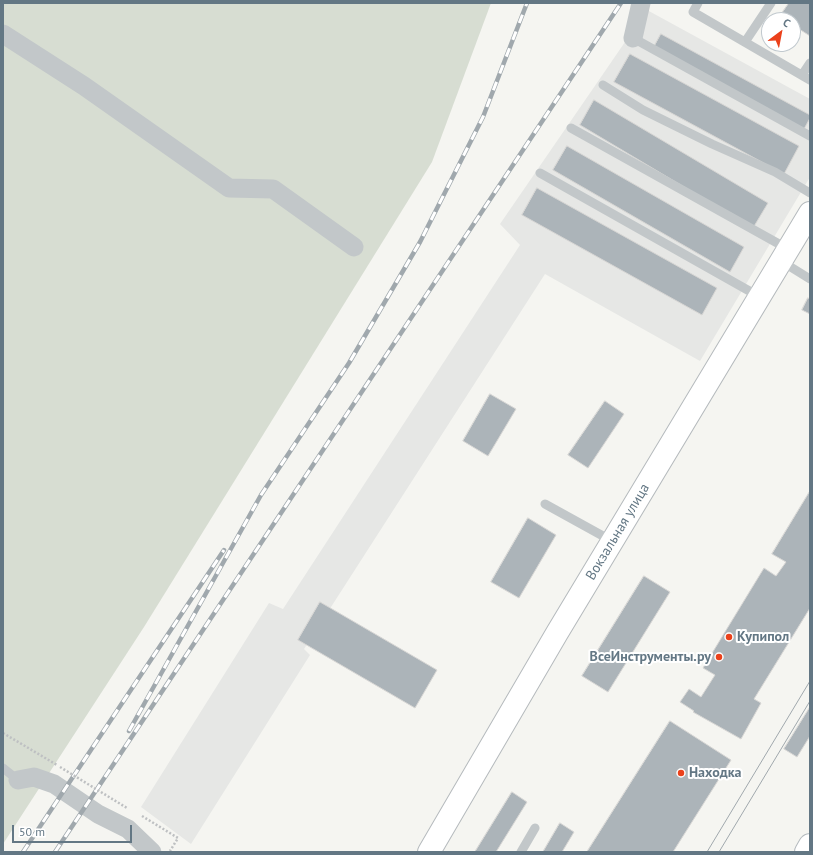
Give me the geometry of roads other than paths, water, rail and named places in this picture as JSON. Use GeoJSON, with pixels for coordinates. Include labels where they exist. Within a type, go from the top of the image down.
{"type":"FeatureCollection","features":[{"type":"Feature","properties":{"kind":"main road","name":"Вокзальная улица"},"geometry":{"type":"LineString","coordinates":[[429,852],[612,541],[810,213]]}},
{"type":"Feature","properties":{"kind":"main road"},"geometry":{"type":"LineString","coordinates":[[806,852],[810,845]]}},
{"type":"Feature","properties":{"kind":"street"},"geometry":{"type":"LineString","coordinates":[[633,38],[641,3]]}},
{"type":"Feature","properties":{"kind":"street"},"geometry":{"type":"LineString","coordinates":[[3,34],[84,86],[229,188],[273,189],[354,247]]}},
{"type":"Feature","properties":{"kind":"street"},"geometry":{"type":"LineString","coordinates":[[18,780],[34,777],[54,784],[98,814],[128,829],[152,852]]}},
{"type":"Feature","properties":{"kind":"lane"},"geometry":{"type":"LineString","coordinates":[[698,3],[693,12],[806,78],[810,63]]}},
{"type":"Feature","properties":{"kind":"lane"},"geometry":{"type":"LineString","coordinates":[[745,42],[771,3]]}},
{"type":"Feature","properties":{"kind":"lane"},"geometry":{"type":"LineString","coordinates":[[633,38],[810,136]]}},
{"type":"Feature","properties":{"kind":"lane"},"geometry":{"type":"LineString","coordinates":[[603,85],[643,110],[712,144],[775,172],[810,193]]}},
{"type":"Feature","properties":{"kind":"lane"},"geometry":{"type":"LineString","coordinates":[[572,128],[785,255],[810,279]]}},
{"type":"Feature","properties":{"kind":"lane"},"geometry":{"type":"LineString","coordinates":[[540,173],[760,297]]}},
{"type":"Feature","properties":{"kind":"lane"},"geometry":{"type":"LineString","coordinates":[[546,504],[612,541]]}},
{"type":"Feature","properties":{"kind":"lane"},"geometry":{"type":"LineString","coordinates":[[3,768],[18,780]]}},
{"type":"Feature","properties":{"kind":"lane"},"geometry":{"type":"LineString","coordinates":[[521,852],[535,828]]}},
{"type":"Feature","properties":{"kind":"tram line"},"geometry":{"type":"LineString","coordinates":[[707,852],[810,681]]}},
{"type":"Feature","properties":{"kind":"tram line"},"geometry":{"type":"LineString","coordinates":[[719,852],[810,701]]}},
{"type":"Feature","properties":{"kind":"railway"},"geometry":{"type":"LineString","coordinates":[[129,731],[261,495],[349,363],[420,242],[483,117],[527,3]]}},
{"type":"Feature","properties":{"kind":"railway"},"geometry":{"type":"LineString","coordinates":[[55,852],[621,3]]}},
{"type":"Feature","properties":{"kind":"railway"},"geometry":{"type":"LineString","coordinates":[[23,852],[224,550]]}},
{"type":"Feature","properties":{"kind":"place","name":"Купипол"},"geometry":{"type":"Point","coordinates":[729,637]}},
{"type":"Feature","properties":{"kind":"place","name":"ВсеИнструменты.ру"},"geometry":{"type":"Point","coordinates":[719,657]}},
{"type":"Feature","properties":{"kind":"place","name":"Находка"},"geometry":{"type":"Point","coordinates":[681,773]}}]}
